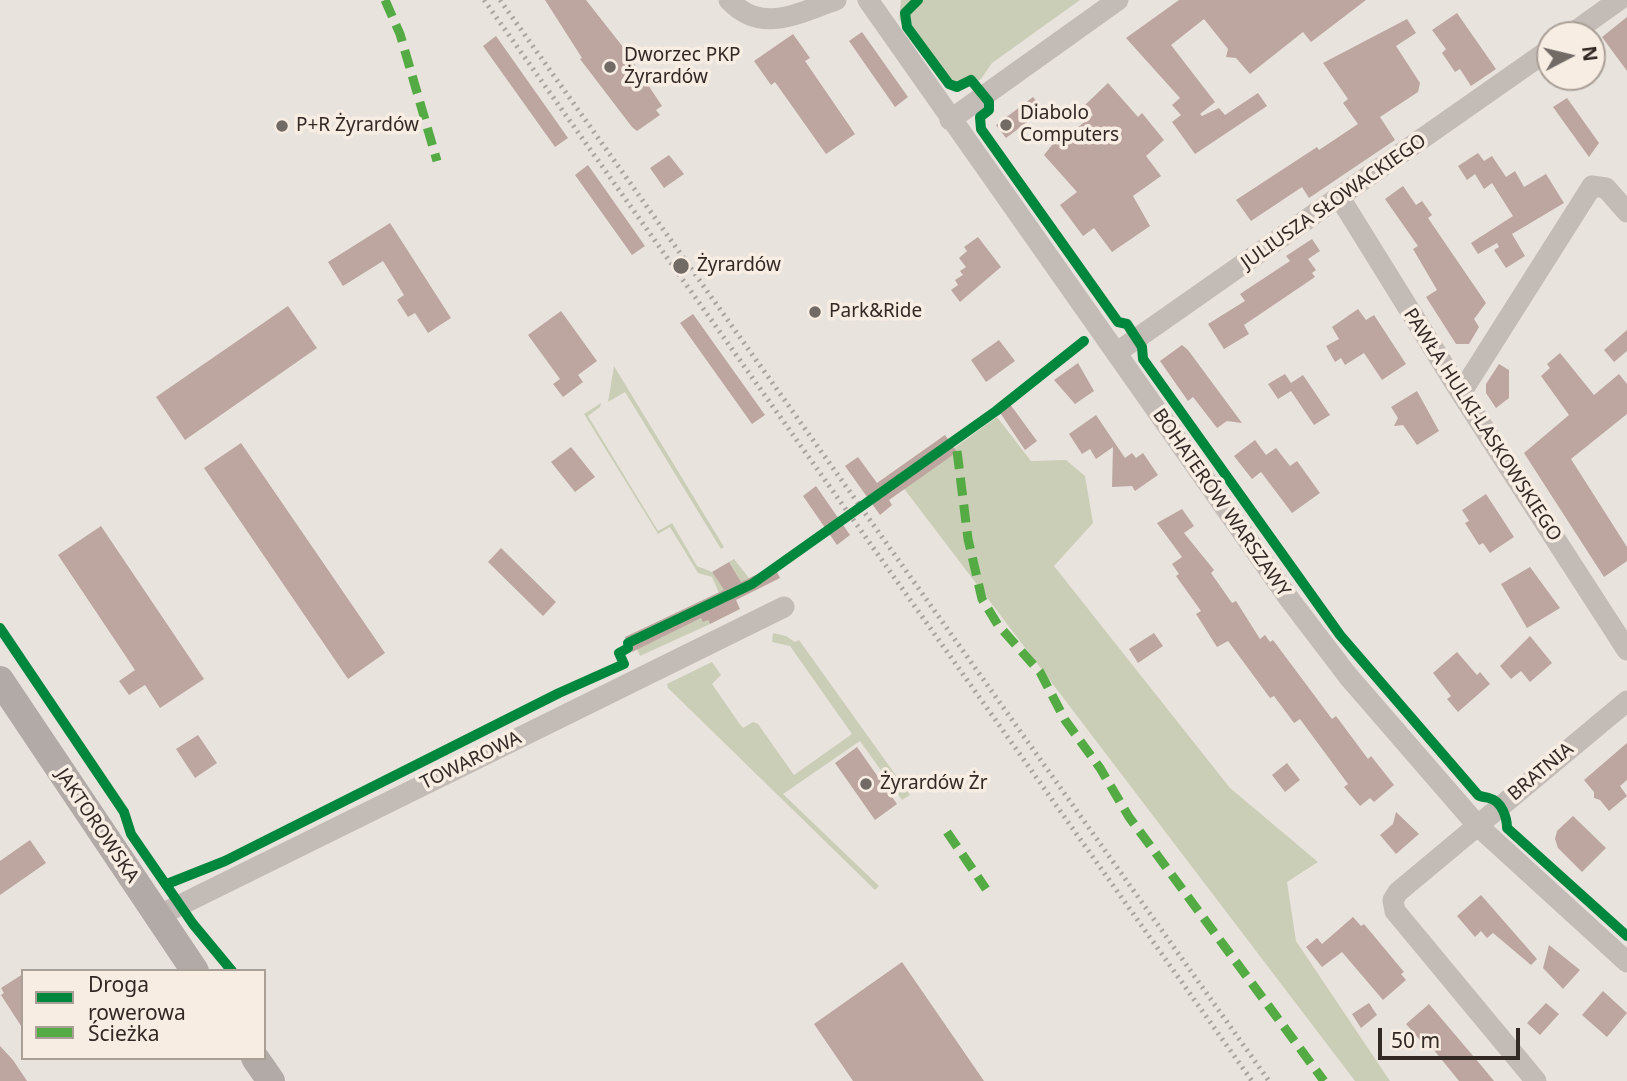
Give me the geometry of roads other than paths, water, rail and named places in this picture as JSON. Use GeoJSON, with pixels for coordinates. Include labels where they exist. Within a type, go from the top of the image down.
{"type":"FeatureCollection","features":[{"type":"Feature","properties":{"kind":"main road","name":"JAKTOROWSKA"},"geometry":{"type":"LineString","coordinates":[[0,680],[194,969]]}},
{"type":"Feature","properties":{"kind":"main road"},"geometry":{"type":"LineString","coordinates":[[257,1060],[271,1081]]}},
{"type":"Feature","properties":{"kind":"street"},"geometry":{"type":"LineString","coordinates":[[729,0],[752,18],[769,20],[836,0]]}},
{"type":"Feature","properties":{"kind":"street","name":"BOHATERÓW WARSZAWY"},"geometry":{"type":"LineString","coordinates":[[868,0],[1290,600],[1340,666],[1478,825],[1627,962]]}},
{"type":"Feature","properties":{"kind":"street"},"geometry":{"type":"LineString","coordinates":[[950,120],[1118,0]]}},
{"type":"Feature","properties":{"kind":"street"},"geometry":{"type":"LineString","coordinates":[[1590,21],[1619,0]]}},
{"type":"Feature","properties":{"kind":"street","name":"JULIUSZA SŁOWACKIEGO"},"geometry":{"type":"LineString","coordinates":[[1116,353],[1536,59]]}},
{"type":"Feature","properties":{"kind":"street"},"geometry":{"type":"LineString","coordinates":[[1461,393],[1592,186],[1606,188],[1627,212]]}},
{"type":"Feature","properties":{"kind":"street","name":"PAWŁA HULKI-LASKOWSKIEGO"},"geometry":{"type":"LineString","coordinates":[[1340,198],[1461,393],[1627,650]]}},
{"type":"Feature","properties":{"kind":"street","name":"TOWAROWA"},"geometry":{"type":"LineString","coordinates":[[158,916],[784,607]]}},
{"type":"Feature","properties":{"kind":"street","name":"BRATNIA"},"geometry":{"type":"LineString","coordinates":[[1536,1081],[1395,911],[1393,900],[1398,891],[1627,701]]}},
{"type":"Feature","properties":{"kind":"railway"},"geometry":{"type":"LineString","coordinates":[[484,0],[1252,1081]]}},
{"type":"Feature","properties":{"kind":"railway"},"geometry":{"type":"LineString","coordinates":[[500,0],[1269,1081]]}},
{"type":"Feature","properties":{"kind":"place","name":"Dworzec PKP Żyrardów"},"geometry":{"type":"Point","coordinates":[610,67]}},
{"type":"Feature","properties":{"kind":"place","name":"Diabolo Computers"},"geometry":{"type":"Point","coordinates":[1006,125]}},
{"type":"Feature","properties":{"kind":"place","name":"P+R Żyrardów"},"geometry":{"type":"Point","coordinates":[282,126]}},
{"type":"Feature","properties":{"kind":"place","name":"Żyrardów"},"geometry":{"type":"Point","coordinates":[681,266]}},
{"type":"Feature","properties":{"kind":"place","name":"Park&Ride"},"geometry":{"type":"Point","coordinates":[815,312]}},
{"type":"Feature","properties":{"kind":"place","name":"Żyrardów Żr"},"geometry":{"type":"Point","coordinates":[866,784]}}]}
